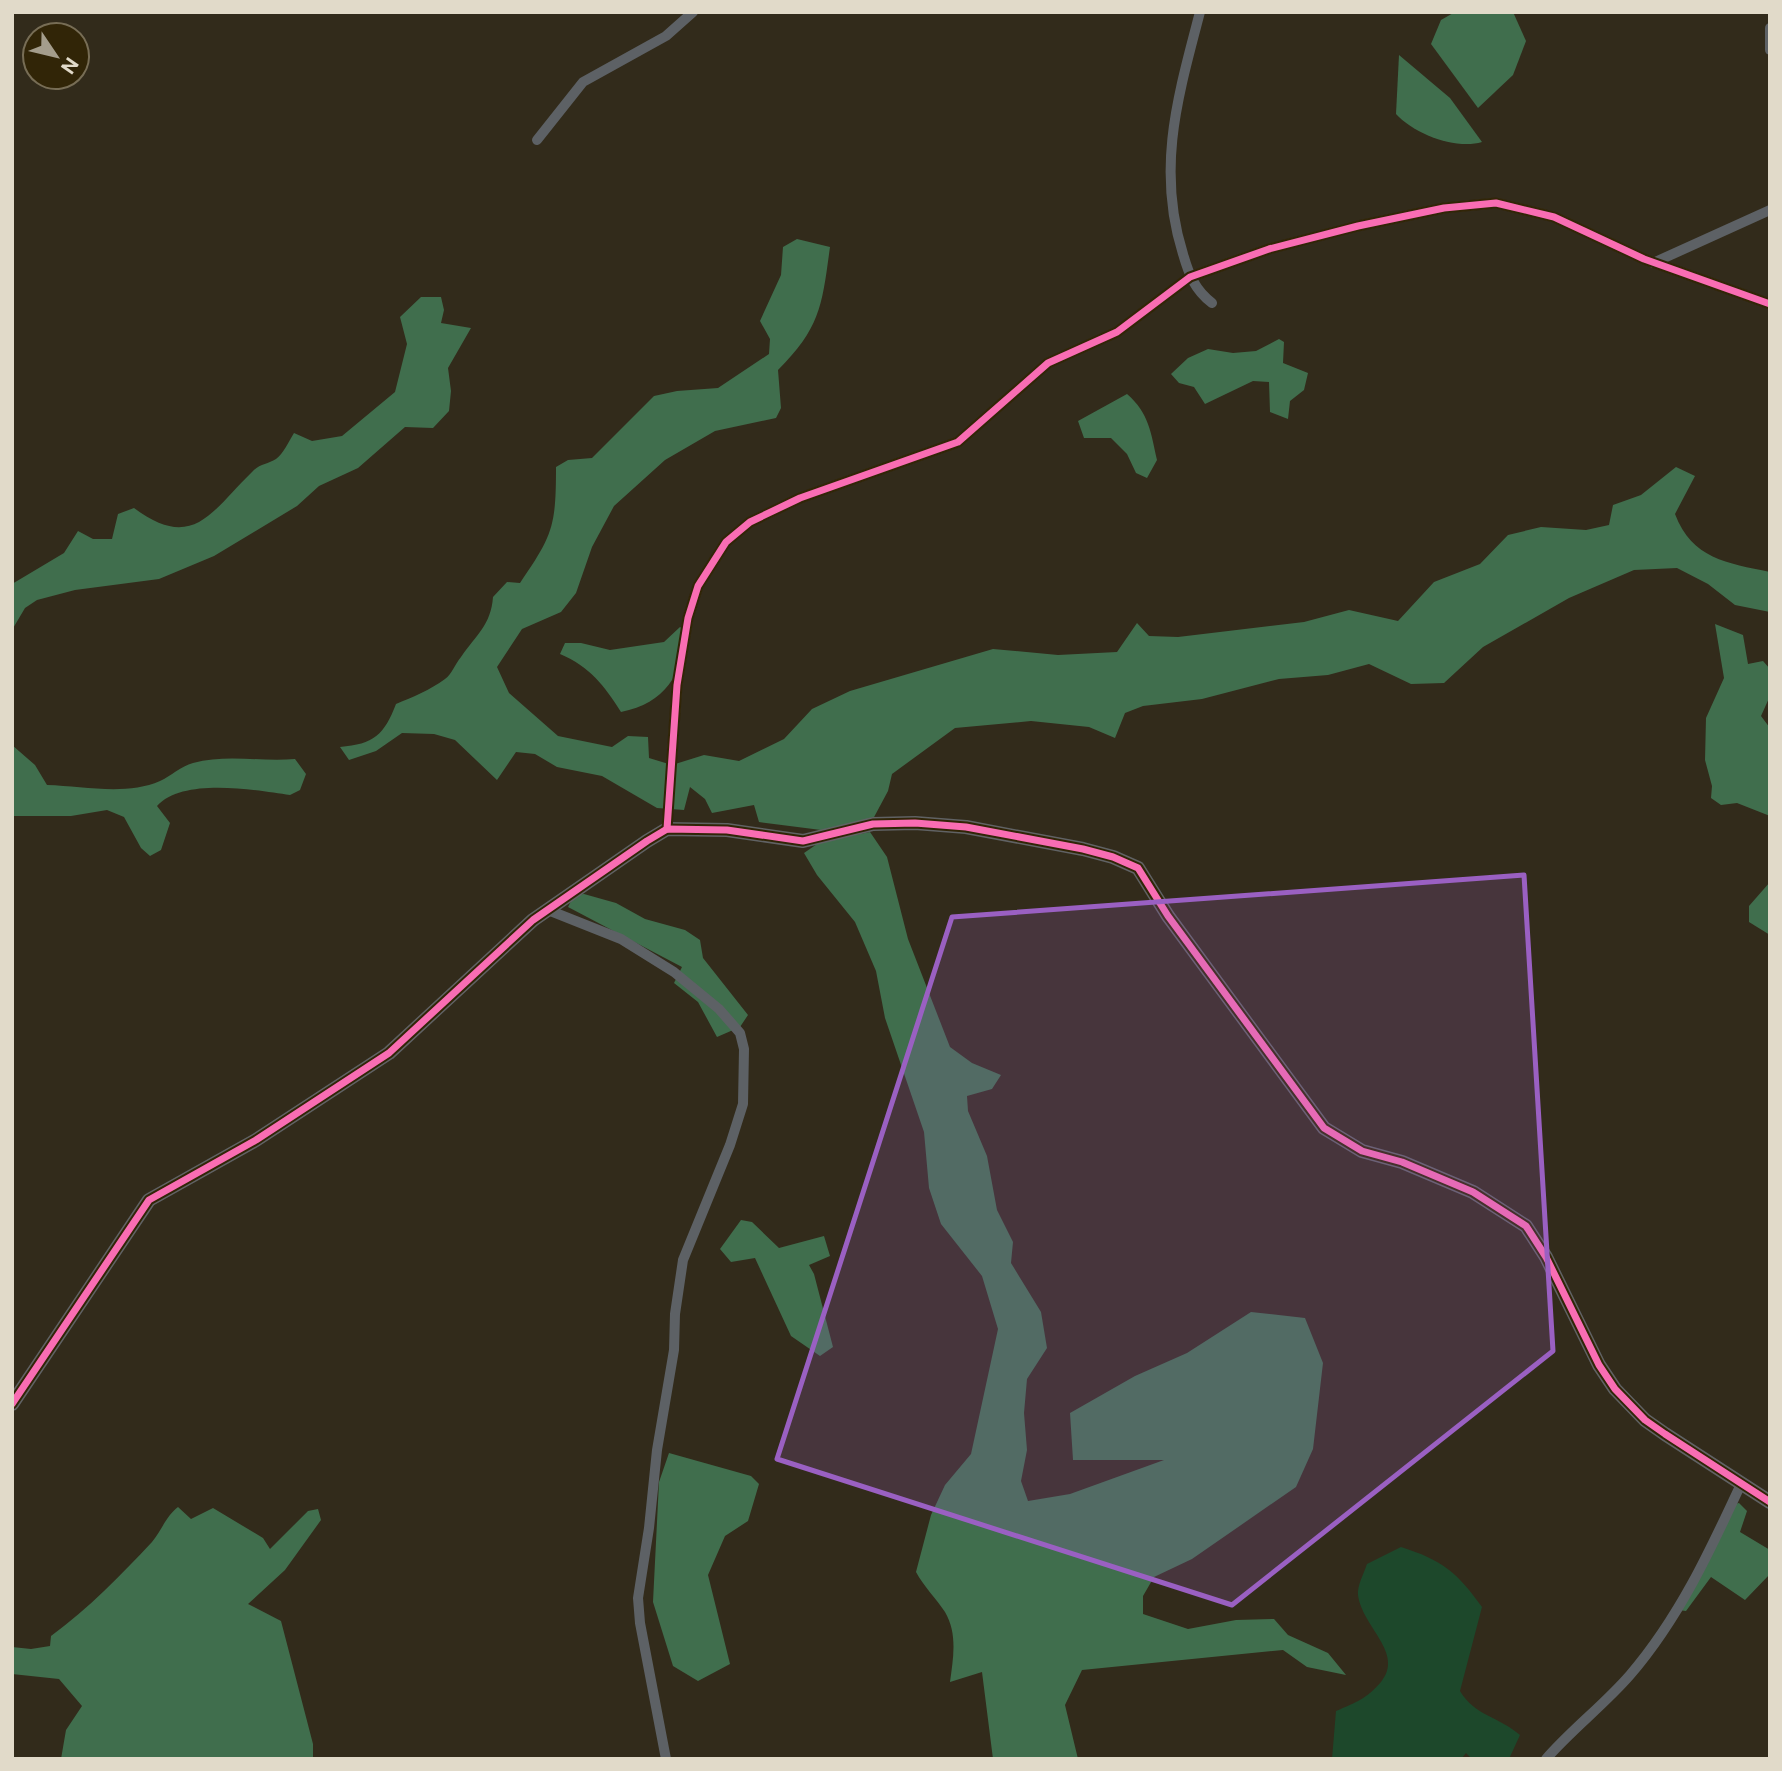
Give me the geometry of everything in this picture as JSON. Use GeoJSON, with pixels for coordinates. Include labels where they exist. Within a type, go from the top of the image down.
{"type":"FeatureCollection","features":[{"type":"Feature","properties":{"kind":"street"},"geometry":{"type":"LineString","coordinates":[[537,140],[583,82],[666,36],[693,12]]}},
{"type":"Feature","properties":{"kind":"street"},"geometry":{"type":"LineString","coordinates":[[1200,12],[1177,112],[1168,170],[1178,237],[1190,277],[1200,294],[1212,303]]}},
{"type":"Feature","properties":{"kind":"street"},"geometry":{"type":"LineString","coordinates":[[1770,28],[1770,50]]}},
{"type":"Feature","properties":{"kind":"street"},"geometry":{"type":"LineString","coordinates":[[667,829],[677,685],[688,618],[698,586],[726,542],[750,522],[800,498],[958,442],[1048,363],[1117,332],[1190,277],[1282,245],[1358,226],[1475,203],[1496,203],[1554,217],[1653,262],[1770,304]]}},
{"type":"Feature","properties":{"kind":"street"},"geometry":{"type":"LineString","coordinates":[[1653,262],[1770,210]]}},
{"type":"Feature","properties":{"kind":"street"},"geometry":{"type":"LineString","coordinates":[[12,1404],[149,1200],[256,1140],[389,1053],[461,984],[548,910],[667,829],[727,830],[790,841],[873,824],[915,823],[966,827],[1083,849],[1138,868],[1168,916],[1324,1128],[1362,1151],[1402,1162],[1473,1192],[1498,1205],[1525,1226],[1546,1257],[1599,1365],[1615,1389],[1645,1420],[1770,1502]]}},
{"type":"Feature","properties":{"kind":"street"},"geometry":{"type":"LineString","coordinates":[[548,910],[621,939],[674,972],[719,1009],[740,1033],[744,1049],[743,1104],[730,1144],[683,1260],[675,1314],[674,1350],[657,1450],[638,1598],[666,1759]]}},
{"type":"Feature","properties":{"kind":"street"},"geometry":{"type":"LineString","coordinates":[[1546,1759],[1629,1675],[1665,1629],[1708,1557],[1741,1484]]}},
{"type":"Feature","properties":{"kind":"highlighted area"},"geometry":{"type":"Polygon","coordinates":[[[1524,875],[1553,1351],[1232,1605],[777,1459],[952,917],[1524,875]]]}},
{"type":"Feature","properties":{"kind":"green space"},"geometry":{"type":"Polygon","coordinates":[[[1455,12],[1513,12],[1526,41],[1513,75],[1478,108],[1431,44],[1441,20],[1455,12]]]}},
{"type":"Feature","properties":{"kind":"green space"},"geometry":{"type":"Polygon","coordinates":[[[1399,55],[1450,98],[1482,142],[1448,142],[1424,134],[1396,114],[1399,55]]]}},
{"type":"Feature","properties":{"kind":"green space"},"geometry":{"type":"Polygon","coordinates":[[[797,239],[830,247],[825,285],[817,314],[803,341],[778,370],[781,408],[776,418],[715,431],[665,460],[614,506],[592,547],[576,593],[561,612],[522,629],[497,667],[509,693],[558,736],[612,747],[628,736],[648,737],[649,758],[672,765],[704,755],[739,761],[784,739],[812,709],[850,691],[993,649],[1058,655],[1117,652],[1137,623],[1149,636],[1178,637],[1304,622],[1349,610],[1398,621],[1434,582],[1480,564],[1508,535],[1541,527],[1586,530],[1609,525],[1613,505],[1641,495],[1676,467],[1695,476],[1675,514],[1682,529],[1701,550],[1713,556],[1726,562],[1770,572],[1770,612],[1735,605],[1708,584],[1677,568],[1634,570],[1569,598],[1483,647],[1444,683],[1411,684],[1369,664],[1328,675],[1279,679],[1202,699],[1143,706],[1125,713],[1115,738],[1089,727],[1031,721],[955,728],[892,774],[888,791],[873,819],[821,830],[759,822],[754,805],[712,813],[705,799],[690,787],[684,810],[657,808],[602,776],[557,767],[535,754],[516,752],[497,780],[455,740],[434,734],[402,733],[376,751],[349,760],[340,747],[352,746],[376,736],[387,723],[396,704],[427,690],[447,677],[486,622],[493,597],[507,582],[520,583],[540,553],[550,529],[555,503],[556,467],[568,460],[592,458],[654,396],[677,391],[718,388],[769,354],[770,339],[760,321],[781,275],[783,247],[797,239]]]}},
{"type":"Feature","properties":{"kind":"green space"},"geometry":{"type":"Polygon","coordinates":[[[421,297],[441,297],[444,310],[441,323],[471,328],[448,368],[451,391],[449,411],[433,428],[405,427],[358,468],[319,486],[297,506],[214,556],[159,579],[75,590],[37,600],[25,608],[12,630],[12,584],[64,553],[78,531],[93,539],[112,539],[118,514],[134,508],[154,521],[172,527],[200,522],[255,469],[279,457],[294,433],[312,441],[342,436],[395,392],[407,344],[400,317],[421,297]]]}},
{"type":"Feature","properties":{"kind":"green space"},"geometry":{"type":"Polygon","coordinates":[[[1279,339],[1284,342],[1283,363],[1308,373],[1304,390],[1290,401],[1288,419],[1270,412],[1269,382],[1253,381],[1205,404],[1194,387],[1179,383],[1171,374],[1188,358],[1208,349],[1233,353],[1256,351],[1279,339]]]}},
{"type":"Feature","properties":{"kind":"green space"},"geometry":{"type":"Polygon","coordinates":[[[1127,394],[1145,416],[1153,441],[1157,460],[1147,478],[1136,473],[1127,454],[1111,438],[1084,438],[1078,421],[1127,394]]]}},
{"type":"Feature","properties":{"kind":"green space"},"geometry":{"type":"Polygon","coordinates":[[[1715,624],[1743,635],[1748,664],[1763,661],[1770,669],[1770,696],[1761,716],[1770,728],[1770,816],[1737,803],[1721,805],[1711,798],[1712,786],[1705,760],[1706,718],[1724,678],[1715,624]]]}},
{"type":"Feature","properties":{"kind":"green space"},"geometry":{"type":"Polygon","coordinates":[[[680,627],[688,632],[681,661],[669,685],[649,702],[621,712],[595,678],[580,665],[560,654],[565,643],[581,643],[610,650],[664,642],[680,627]]]}},
{"type":"Feature","properties":{"kind":"green space"},"geometry":{"type":"Polygon","coordinates":[[[12,745],[35,765],[47,785],[104,789],[147,786],[189,764],[218,759],[295,759],[306,774],[300,790],[290,795],[201,788],[169,797],[157,806],[170,823],[161,850],[150,856],[141,848],[124,817],[107,810],[71,816],[12,816],[12,745]]]}},
{"type":"Feature","properties":{"kind":"green space"},"geometry":{"type":"Polygon","coordinates":[[[870,832],[887,857],[908,939],[950,1047],[972,1063],[1001,1075],[992,1089],[967,1096],[968,1111],[987,1156],[997,1210],[1013,1242],[1011,1263],[1041,1312],[1047,1348],[1027,1379],[1024,1413],[1027,1450],[1021,1481],[1028,1501],[1070,1494],[1164,1460],[1073,1460],[1070,1413],[1135,1376],[1187,1353],[1251,1312],[1305,1318],[1323,1363],[1313,1449],[1296,1487],[1192,1559],[1154,1577],[1143,1596],[1143,1614],[1188,1629],[1236,1620],[1274,1619],[1288,1635],[1328,1653],[1346,1675],[1307,1667],[1283,1650],[1082,1670],[1065,1705],[1078,1759],[993,1759],[982,1672],[950,1682],[954,1647],[952,1629],[945,1612],[916,1572],[931,1515],[945,1485],[971,1454],[998,1329],[982,1276],[941,1224],[929,1188],[924,1132],[885,1018],[876,971],[855,922],[817,875],[804,853],[820,842],[870,832]]]}},
{"type":"Feature","properties":{"kind":"green space"},"geometry":{"type":"Polygon","coordinates":[[[1770,882],[1770,935],[1749,922],[1749,906],[1770,882]]]}},
{"type":"Feature","properties":{"kind":"green space"},"geometry":{"type":"Polygon","coordinates":[[[584,894],[616,903],[645,919],[685,930],[700,940],[703,958],[748,1015],[740,1027],[717,1037],[698,1002],[674,983],[682,967],[568,907],[574,895],[584,894]]]}},
{"type":"Feature","properties":{"kind":"green space"},"geometry":{"type":"Polygon","coordinates":[[[741,1220],[752,1222],[779,1248],[824,1236],[830,1256],[809,1265],[814,1274],[833,1347],[820,1356],[791,1336],[755,1258],[731,1262],[720,1249],[741,1220]]]}},
{"type":"Feature","properties":{"kind":"green space"},"geometry":{"type":"Polygon","coordinates":[[[669,1453],[751,1476],[759,1484],[748,1521],[725,1536],[708,1575],[730,1664],[698,1681],[673,1666],[653,1602],[659,1482],[669,1453]]]}},
{"type":"Feature","properties":{"kind":"green space"},"geometry":{"type":"Polygon","coordinates":[[[1739,1503],[1747,1511],[1740,1532],[1770,1550],[1770,1574],[1745,1600],[1711,1577],[1686,1611],[1678,1610],[1735,1504],[1739,1503]]]}},
{"type":"Feature","properties":{"kind":"green space"},"geometry":{"type":"Polygon","coordinates":[[[178,1507],[191,1519],[213,1508],[263,1538],[270,1549],[308,1511],[318,1509],[321,1520],[285,1570],[248,1604],[281,1621],[313,1744],[313,1759],[61,1759],[66,1730],[82,1706],[59,1679],[12,1674],[12,1647],[31,1649],[50,1646],[51,1636],[91,1603],[128,1567],[152,1542],[178,1507]]]}},
{"type":"Feature","properties":{"kind":"green space"},"geometry":{"type":"Polygon","coordinates":[[[1401,1547],[1438,1562],[1448,1569],[1482,1607],[1460,1691],[1473,1706],[1520,1735],[1509,1759],[1472,1759],[1466,1753],[1461,1759],[1332,1759],[1336,1711],[1366,1696],[1376,1688],[1387,1671],[1385,1650],[1361,1607],[1358,1595],[1360,1584],[1367,1564],[1401,1547]]]}},
{"type":"Feature","properties":{"kind":"cycle path"},"geometry":{"type":"LineString","coordinates":[[667,829],[677,685],[688,618],[698,586],[726,542],[750,522],[800,498],[958,442],[1048,363],[1117,332],[1190,277],[1269,249],[1358,226],[1444,208],[1496,203],[1554,217],[1644,259],[1770,304]]}},
{"type":"Feature","properties":{"kind":"cycle path"},"geometry":{"type":"LineString","coordinates":[[12,1404],[149,1200],[256,1140],[389,1053],[533,920],[647,841],[667,829],[727,830],[803,841],[873,824],[915,823],[966,827],[1083,849],[1113,857],[1138,868],[1168,916],[1324,1128],[1362,1151],[1402,1162],[1473,1192],[1526,1226],[1546,1257],[1599,1365],[1615,1389],[1645,1420],[1770,1502]]}}]}
